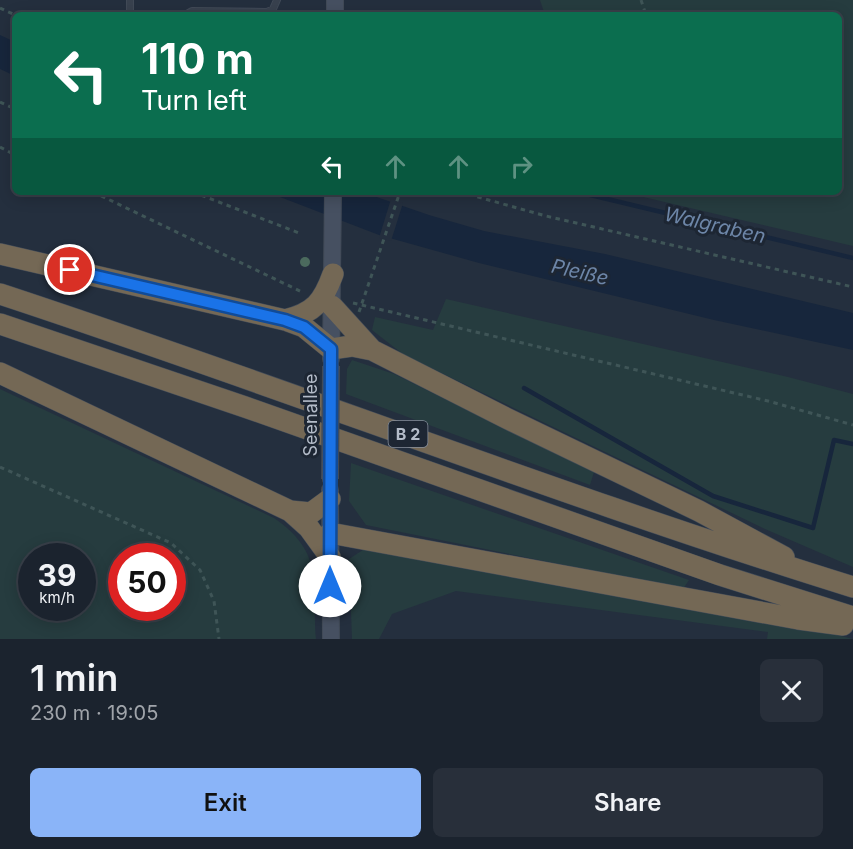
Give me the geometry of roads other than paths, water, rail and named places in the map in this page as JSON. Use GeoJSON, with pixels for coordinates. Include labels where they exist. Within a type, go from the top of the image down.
{"type":"FeatureCollection","features":[{"type":"Feature","properties":{"kind":"highway"},"geometry":{"type":"LineString","coordinates":[[0,254],[285,320],[304,327],[331,357],[352,346],[372,350],[745,534],[815,576]]}},
{"type":"Feature","properties":{"kind":"highway"},"geometry":{"type":"LineString","coordinates":[[285,320],[310,312],[329,300],[333,274]]}},
{"type":"Feature","properties":{"kind":"highway","name":"B 2"},"geometry":{"type":"LineString","coordinates":[[0,294],[815,576],[853,587]]}},
{"type":"Feature","properties":{"kind":"highway"},"geometry":{"type":"LineString","coordinates":[[329,300],[372,350]]}},
{"type":"Feature","properties":{"kind":"highway","name":"B 2"},"geometry":{"type":"LineString","coordinates":[[0,324],[245,407],[720,575],[853,617]]}},
{"type":"Feature","properties":{"kind":"highway"},"geometry":{"type":"LineString","coordinates":[[0,373],[290,511],[309,528],[330,557]]}},
{"type":"Feature","properties":{"kind":"highway"},"geometry":{"type":"LineString","coordinates":[[290,511],[311,513],[330,489]]}},
{"type":"Feature","properties":{"kind":"highway"},"geometry":{"type":"LineString","coordinates":[[330,533],[798,619],[853,626]]}},
{"type":"Feature","properties":{"kind":"main road"},"geometry":{"type":"LineString","coordinates":[[333,195],[333,274]]}},
{"type":"Feature","properties":{"kind":"main road","name":"Seenallee"},"geometry":{"type":"LineString","coordinates":[[329,300],[331,639]]}},
{"type":"Feature","properties":{"kind":"lane"},"geometry":{"type":"LineString","coordinates":[[190,12],[267,12],[273,9],[277,0]]}},
{"type":"Feature","properties":{"kind":"water"},"geometry":{"type":"Polygon","coordinates":[[[0,35],[12,41],[12,75],[0,69],[0,35]]]}},
{"type":"Feature","properties":{"kind":"water","name":"Pleiße"},"geometry":{"type":"Polygon","coordinates":[[[275,195],[371,195],[484,231],[605,254],[853,313],[853,350],[714,320],[479,263],[379,235],[275,195]]]}},
{"type":"Feature","properties":{"kind":"waterway","name":"Walgraben"},"geometry":{"type":"LineString","coordinates":[[590,195],[853,258]]}},
{"type":"Feature","properties":{"kind":"waterway"},"geometry":{"type":"LineString","coordinates":[[524,388],[713,496],[813,528],[834,440],[853,444]]}}]}
